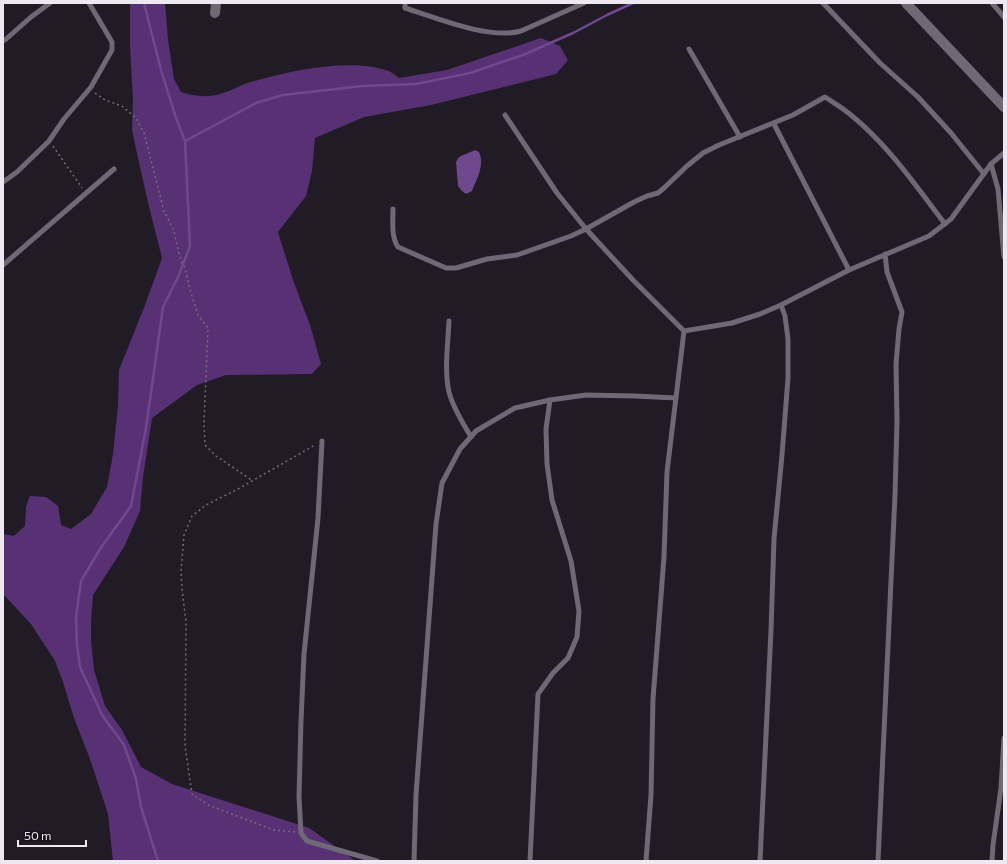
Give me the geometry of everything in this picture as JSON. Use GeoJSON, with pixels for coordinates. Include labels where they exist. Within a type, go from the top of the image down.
{"type":"FeatureCollection","features":[{"type":"Feature","properties":{"kind":"street"},"geometry":{"type":"LineString","coordinates":[[906,3],[1004,107]]}},
{"type":"Feature","properties":{"kind":"lane"},"geometry":{"type":"LineString","coordinates":[[5,40],[31,17],[50,3]]}},
{"type":"Feature","properties":{"kind":"lane"},"geometry":{"type":"LineString","coordinates":[[3,182],[17,172],[49,141],[64,119],[91,87],[112,50],[112,42],[89,3]]}},
{"type":"Feature","properties":{"kind":"lane"},"geometry":{"type":"LineString","coordinates":[[405,3],[405,8],[460,26],[499,34],[511,34],[584,3]]}},
{"type":"Feature","properties":{"kind":"lane"},"geometry":{"type":"LineString","coordinates":[[823,3],[880,63],[918,97],[951,133],[984,174]]}},
{"type":"Feature","properties":{"kind":"lane"},"geometry":{"type":"LineString","coordinates":[[992,3],[1004,17]]}},
{"type":"Feature","properties":{"kind":"lane"},"geometry":{"type":"LineString","coordinates":[[689,49],[740,137]]}},
{"type":"Feature","properties":{"kind":"lane"},"geometry":{"type":"LineString","coordinates":[[393,209],[393,233],[395,243],[398,247],[446,268],[456,268],[487,259],[517,255],[586,229],[634,202],[658,193],[703,153],[774,124],[826,97],[851,115],[875,137],[906,172],[945,224]]}},
{"type":"Feature","properties":{"kind":"lane"},"geometry":{"type":"LineString","coordinates":[[505,115],[557,193],[586,229],[633,280],[684,331]]}},
{"type":"Feature","properties":{"kind":"lane"},"geometry":{"type":"LineString","coordinates":[[774,124],[849,270]]}},
{"type":"Feature","properties":{"kind":"lane"},"geometry":{"type":"LineString","coordinates":[[684,331],[732,323],[760,314],[781,305],[849,270],[929,236],[951,219],[991,164],[1004,153]]}},
{"type":"Feature","properties":{"kind":"lane"},"geometry":{"type":"LineString","coordinates":[[991,164],[998,189],[1004,257]]}},
{"type":"Feature","properties":{"kind":"lane"},"geometry":{"type":"LineString","coordinates":[[3,265],[114,169]]}},
{"type":"Feature","properties":{"kind":"lane"},"geometry":{"type":"LineString","coordinates":[[878,861],[895,495],[897,421],[896,364],[902,312],[887,272],[885,254]]}},
{"type":"Feature","properties":{"kind":"lane"},"geometry":{"type":"LineString","coordinates":[[760,861],[771,638],[774,539],[788,378],[788,339],[785,316],[781,305]]}},
{"type":"Feature","properties":{"kind":"lane"},"geometry":{"type":"LineString","coordinates":[[449,321],[447,369],[449,392],[458,414],[471,437]]}},
{"type":"Feature","properties":{"kind":"lane"},"geometry":{"type":"LineString","coordinates":[[646,861],[652,795],[653,700],[664,557],[667,472],[684,331]]}},
{"type":"Feature","properties":{"kind":"lane"},"geometry":{"type":"LineString","coordinates":[[414,861],[416,788],[430,585],[436,524],[442,483],[460,449],[476,432],[515,408],[550,400],[586,395],[676,398]]}},
{"type":"Feature","properties":{"kind":"lane"},"geometry":{"type":"LineString","coordinates":[[530,861],[538,694],[553,673],[568,658],[577,637],[579,611],[571,561],[552,500],[550,486],[547,464],[546,429],[550,400]]}},
{"type":"Feature","properties":{"kind":"lane"},"geometry":{"type":"LineString","coordinates":[[322,441],[318,518],[304,654],[299,797],[301,833],[307,841],[377,861]]}},
{"type":"Feature","properties":{"kind":"lane"},"geometry":{"type":"LineString","coordinates":[[992,861],[1001,788],[1004,738]]}},
{"type":"Feature","properties":{"kind":"path"},"geometry":{"type":"LineString","coordinates":[[91,87],[96,95],[122,106],[136,118],[144,133],[164,211],[174,231],[198,315],[208,328],[204,423],[205,446],[216,456],[253,481]]}},
{"type":"Feature","properties":{"kind":"path"},"geometry":{"type":"LineString","coordinates":[[49,141],[86,194]]}},
{"type":"Feature","properties":{"kind":"path"},"geometry":{"type":"LineString","coordinates":[[301,833],[274,830],[208,805],[192,794],[185,746],[186,622],[180,571],[184,535],[192,516],[206,504],[253,481],[322,441]]}},
{"type":"Feature","properties":{"kind":"shaded area"},"geometry":{"type":"Polygon","coordinates":[[[130,3],[165,3],[168,40],[174,79],[181,92],[195,95],[215,95],[227,92],[248,83],[281,74],[338,65],[373,67],[389,71],[399,78],[447,70],[541,38],[560,46],[568,60],[556,74],[431,105],[364,117],[315,138],[312,171],[306,196],[278,232],[293,280],[310,325],[321,364],[312,374],[226,375],[197,385],[152,418],[143,477],[140,511],[124,547],[93,595],[91,640],[94,670],[105,706],[122,730],[141,767],[172,784],[309,828],[354,861],[113,861],[108,814],[55,661],[31,624],[3,594],[3,534],[14,536],[25,526],[26,507],[30,496],[46,497],[58,506],[61,525],[71,529],[91,514],[107,487],[113,454],[118,406],[119,370],[162,258],[132,130],[133,100],[130,46],[130,3]]]}},
{"type":"Feature","properties":{"kind":"shaded area"},"geometry":{"type":"Polygon","coordinates":[[[475,150],[479,152],[481,157],[481,167],[472,191],[466,194],[458,186],[456,162],[459,157],[475,150]]]}},
{"type":"Feature","properties":{"kind":"waterway"},"geometry":{"type":"LineString","coordinates":[[144,3],[161,70],[185,141],[190,246],[179,275],[163,307],[146,428],[131,506],[100,549],[81,581],[76,617],[77,645],[80,667],[102,715],[124,745],[136,779],[141,807],[158,861]]}},
{"type":"Feature","properties":{"kind":"waterway"},"geometry":{"type":"LineString","coordinates":[[185,141],[256,103],[283,95],[362,86],[416,84],[470,73],[523,55],[573,33],[633,3]]}}]}
